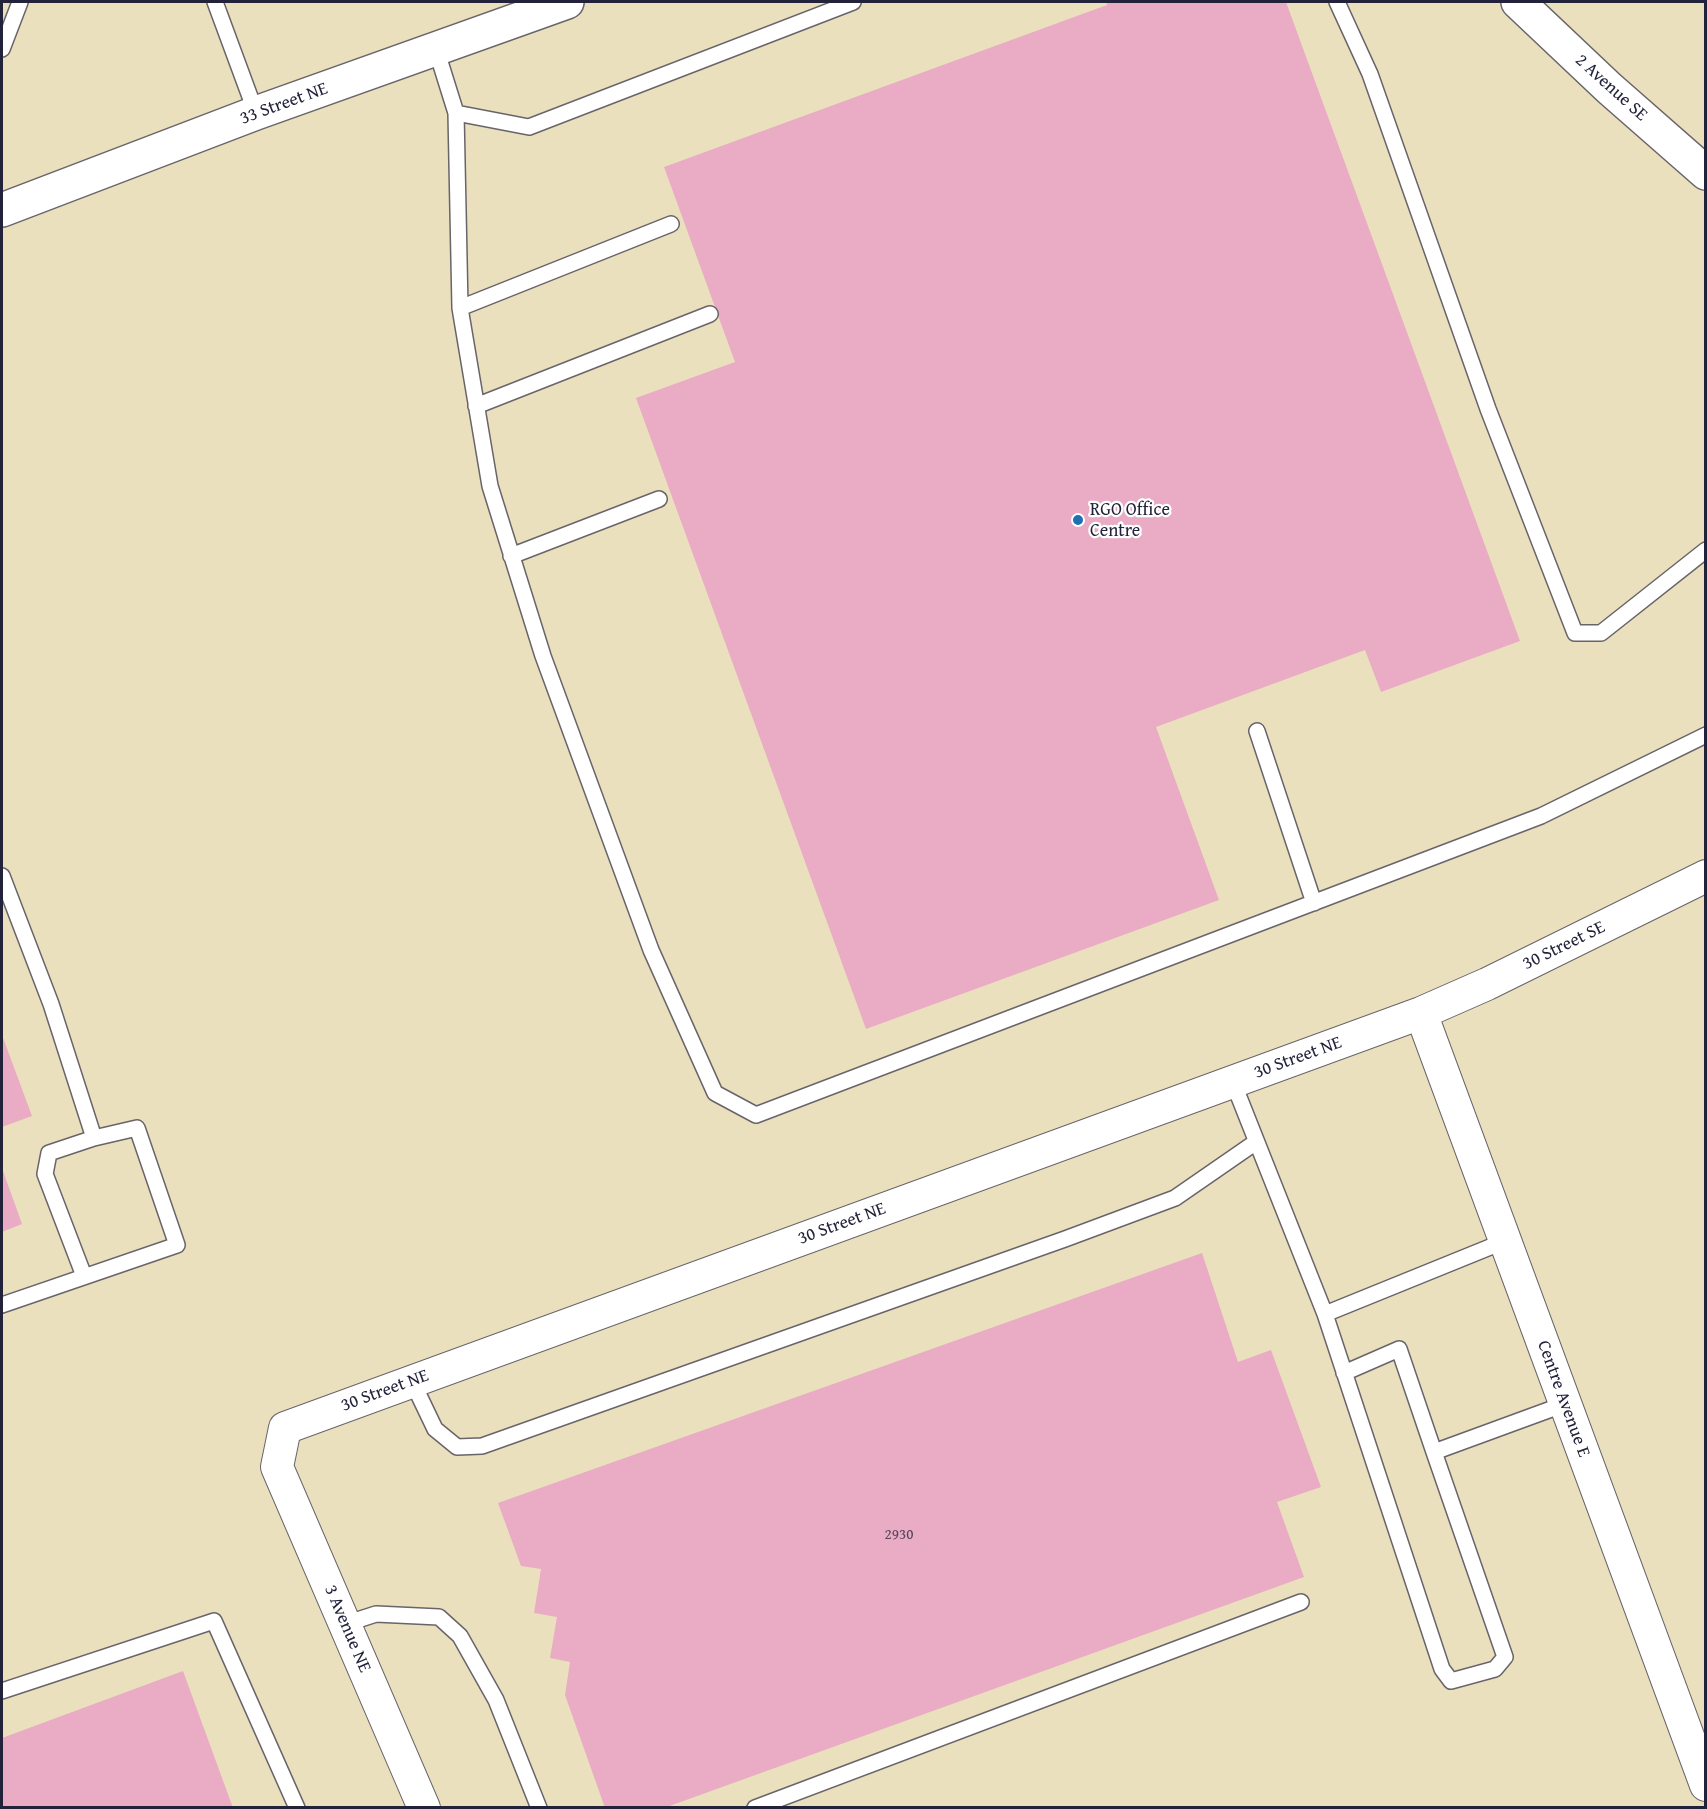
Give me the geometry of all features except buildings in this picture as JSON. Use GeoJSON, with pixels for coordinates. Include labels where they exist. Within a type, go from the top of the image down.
{"type":"FeatureCollection","features":[{"type":"Feature","properties":{"kind":"street","name":"33 Street NE"},"geometry":{"type":"LineString","coordinates":[[2,210],[256,113],[567,2]]}},
{"type":"Feature","properties":{"kind":"street","name":"2 Avenue SE"},"geometry":{"type":"LineString","coordinates":[[1518,2],[1609,88],[1706,173]]}},
{"type":"Feature","properties":{"kind":"street","name":"30 Street SE"},"geometry":{"type":"LineString","coordinates":[[1420,1013],[1487,984],[1706,876]]}},
{"type":"Feature","properties":{"kind":"street","name":"30 Street NE"},"geometry":{"type":"LineString","coordinates":[[280,1451],[285,1428],[1420,1013]]}},
{"type":"Feature","properties":{"kind":"street","name":"Centre Avenue E"},"geometry":{"type":"LineString","coordinates":[[1420,1013],[1705,1779]]}},
{"type":"Feature","properties":{"kind":"street","name":"3 Avenue NE"},"geometry":{"type":"LineString","coordinates":[[280,1451],[277,1467],[424,1808]]}},
{"type":"Feature","properties":{"kind":"lane"},"geometry":{"type":"LineString","coordinates":[[2,49],[20,2]]}},
{"type":"Feature","properties":{"kind":"lane"},"geometry":{"type":"LineString","coordinates":[[214,2],[256,113]]}},
{"type":"Feature","properties":{"kind":"lane"},"geometry":{"type":"LineString","coordinates":[[456,113],[529,127],[853,2]]}},
{"type":"Feature","properties":{"kind":"lane"},"geometry":{"type":"LineString","coordinates":[[1337,2],[1370,74],[1484,400],[1575,633],[1601,633],[1706,550]]}},
{"type":"Feature","properties":{"kind":"lane"},"geometry":{"type":"LineString","coordinates":[[436,49],[456,113],[460,308],[490,486],[543,656],[651,950],[715,1093],[756,1115],[1541,816],[1706,735]]}},
{"type":"Feature","properties":{"kind":"lane"},"geometry":{"type":"LineString","coordinates":[[460,308],[671,224]]}},
{"type":"Feature","properties":{"kind":"lane"},"geometry":{"type":"LineString","coordinates":[[476,406],[710,314]]}},
{"type":"Feature","properties":{"kind":"lane"},"geometry":{"type":"LineString","coordinates":[[511,556],[659,499]]}},
{"type":"Feature","properties":{"kind":"lane"},"geometry":{"type":"LineString","coordinates":[[1257,731],[1314,903]]}},
{"type":"Feature","properties":{"kind":"lane"},"geometry":{"type":"LineString","coordinates":[[2,876],[51,1004],[94,1138]]}},
{"type":"Feature","properties":{"kind":"lane"},"geometry":{"type":"LineString","coordinates":[[1233,1082],[1324,1314],[1442,1669],[1451,1681],[1495,1669],[1505,1658],[1399,1349],[1344,1373]]}},
{"type":"Feature","properties":{"kind":"lane"},"geometry":{"type":"LineString","coordinates":[[2,1305],[177,1245],[137,1128],[94,1138],[49,1153],[45,1174],[84,1276]]}},
{"type":"Feature","properties":{"kind":"lane"},"geometry":{"type":"LineString","coordinates":[[412,1382],[435,1429],[457,1447],[482,1446],[1175,1198],[1256,1142]]}},
{"type":"Feature","properties":{"kind":"lane"},"geometry":{"type":"LineString","coordinates":[[1324,1314],[1505,1241]]}},
{"type":"Feature","properties":{"kind":"lane"},"geometry":{"type":"LineString","coordinates":[[1434,1452],[1565,1404]]}},
{"type":"Feature","properties":{"kind":"lane"},"geometry":{"type":"LineString","coordinates":[[755,1808],[1301,1602]]}},
{"type":"Feature","properties":{"kind":"lane"},"geometry":{"type":"LineString","coordinates":[[345,1624],[376,1614],[439,1617],[460,1636],[496,1700],[539,1808]]}},
{"type":"Feature","properties":{"kind":"lane"},"geometry":{"type":"LineString","coordinates":[[2,1691],[214,1621],[297,1808]]}},
{"type":"Feature","properties":{"kind":"place","name":"RGO Office Centre"},"geometry":{"type":"Point","coordinates":[1078,520]}}]}
